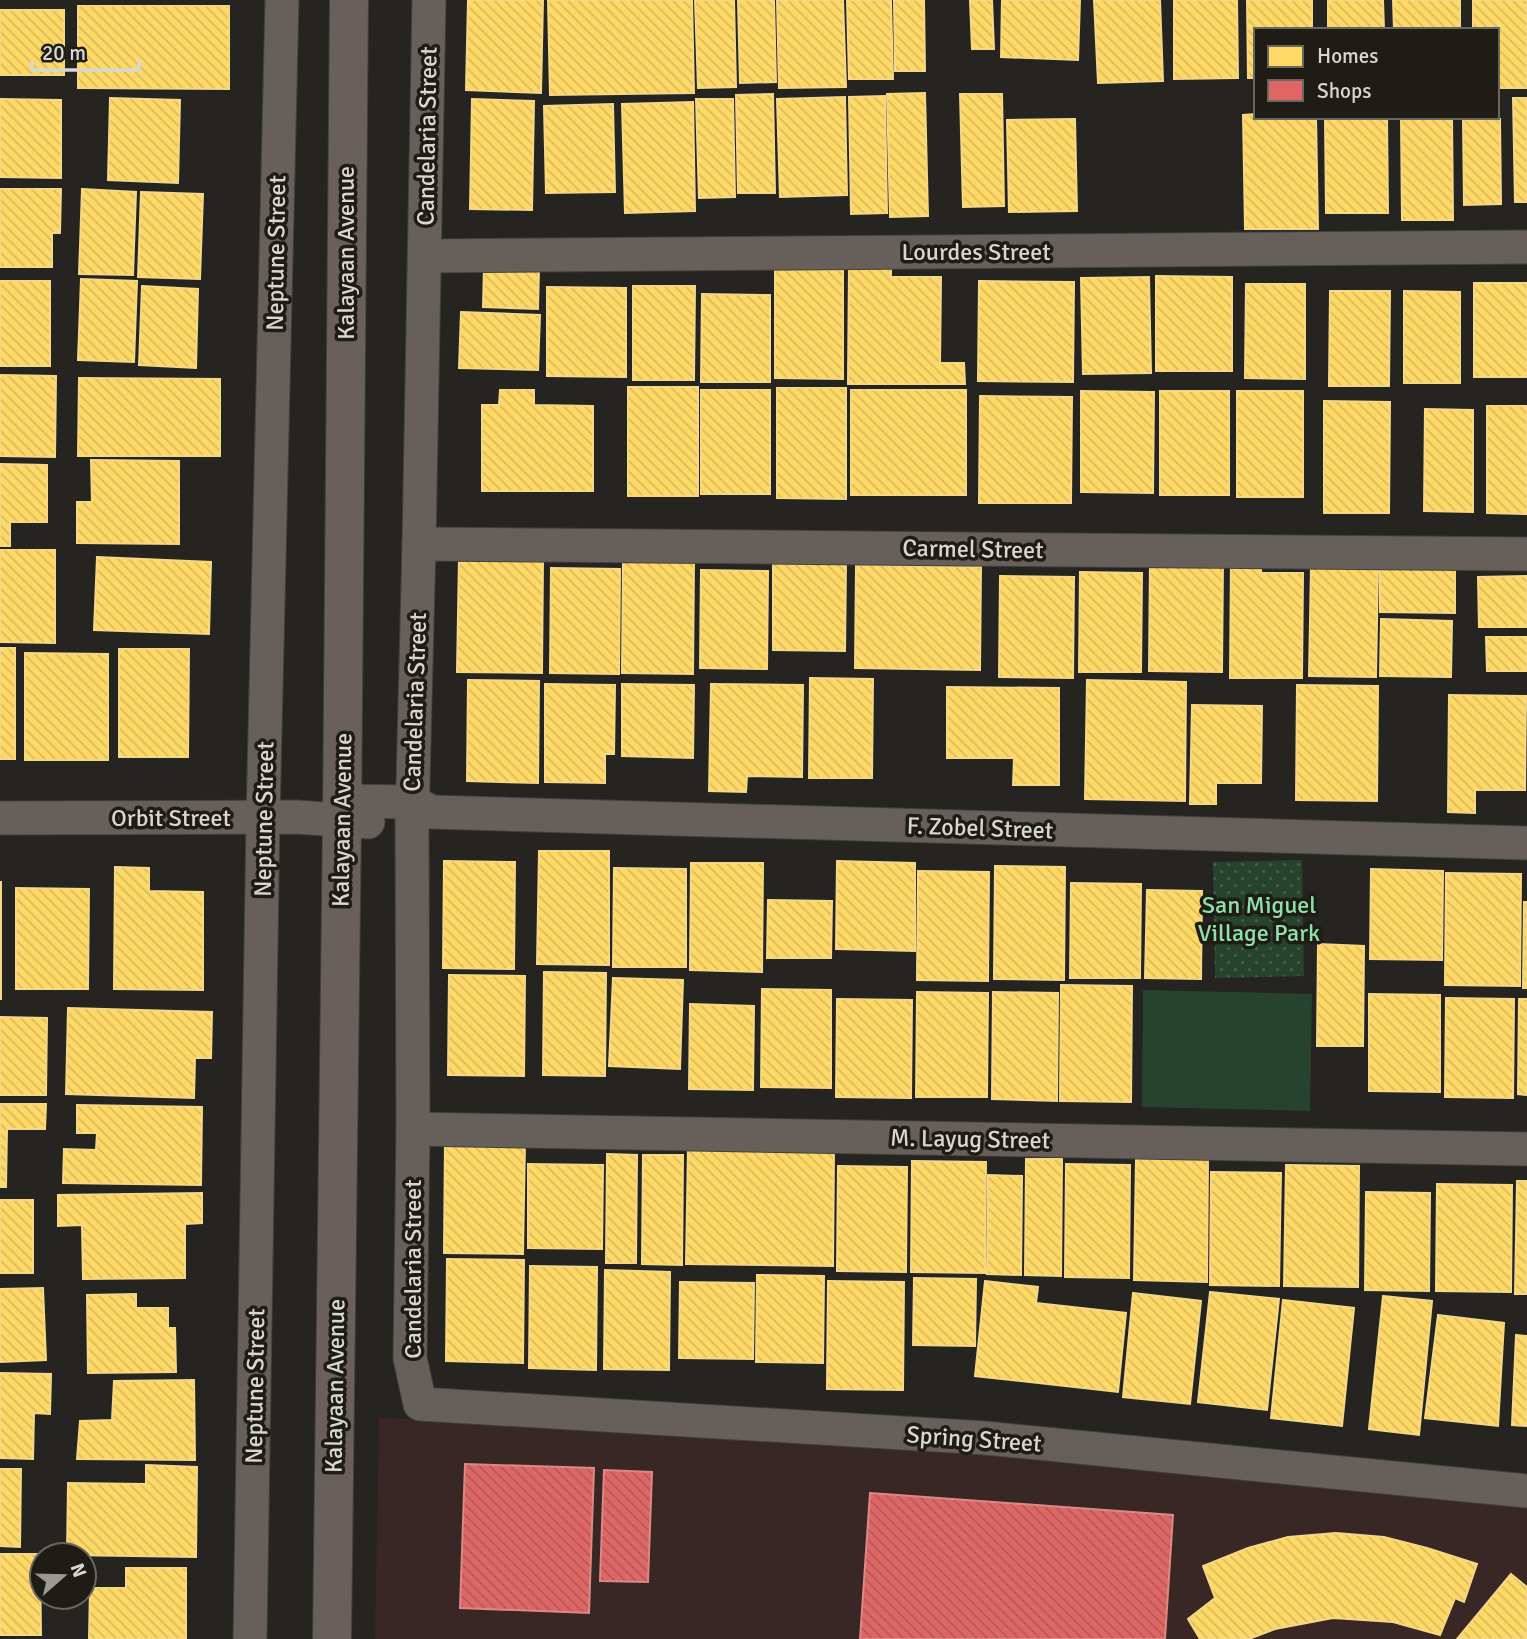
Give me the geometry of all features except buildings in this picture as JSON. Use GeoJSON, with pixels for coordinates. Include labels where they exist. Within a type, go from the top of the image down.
{"type":"FeatureCollection","features":[{"type":"Feature","properties":{"kind":"main road","name":"Kalayaan Avenue"},"geometry":{"type":"LineString","coordinates":[[332,1639],[349,0]]}},
{"type":"Feature","properties":{"kind":"street","name":"Neptune Street"},"geometry":{"type":"LineString","coordinates":[[250,1639],[263,818],[282,0]]}},
{"type":"Feature","properties":{"kind":"street","name":"Candelaria Street"},"geometry":{"type":"LineString","coordinates":[[420,1404],[410,1358],[419,812],[419,544],[429,0]]}},
{"type":"Feature","properties":{"kind":"street","name":"Lourdes Street"},"geometry":{"type":"LineString","coordinates":[[425,256],[1527,247]]}},
{"type":"Feature","properties":{"kind":"street","name":"Carmel Street"},"geometry":{"type":"LineString","coordinates":[[419,544],[1527,554]]}},
{"type":"Feature","properties":{"kind":"street","name":"Orbit Street"},"geometry":{"type":"LineString","coordinates":[[0,818],[263,818],[342,811]]}},
{"type":"Feature","properties":{"kind":"street","name":"F. Zobel Street"},"geometry":{"type":"LineString","coordinates":[[342,811],[1527,843]]}},
{"type":"Feature","properties":{"kind":"street","name":"M. Layug Street"},"geometry":{"type":"LineString","coordinates":[[413,1129],[1527,1149]]}},
{"type":"Feature","properties":{"kind":"street","name":"Spring Street"},"geometry":{"type":"LineString","coordinates":[[420,1404],[985,1438],[1527,1491]]}},
{"type":"Feature","properties":{"kind":"shaded area"},"geometry":{"type":"Polygon","coordinates":[[[379,1418],[976,1438],[1527,1501],[1527,1639],[375,1639],[379,1418]]]}},
{"type":"Feature","properties":{"kind":"green space","name":"San Miguel Village Park"},"geometry":{"type":"Polygon","coordinates":[[[1302,860],[1304,976],[1215,978],[1213,862],[1302,860]]]}},
{"type":"Feature","properties":{"kind":"green space"},"geometry":{"type":"Polygon","coordinates":[[[1143,990],[1312,994],[1310,1111],[1142,1107],[1143,990]]]}}]}
